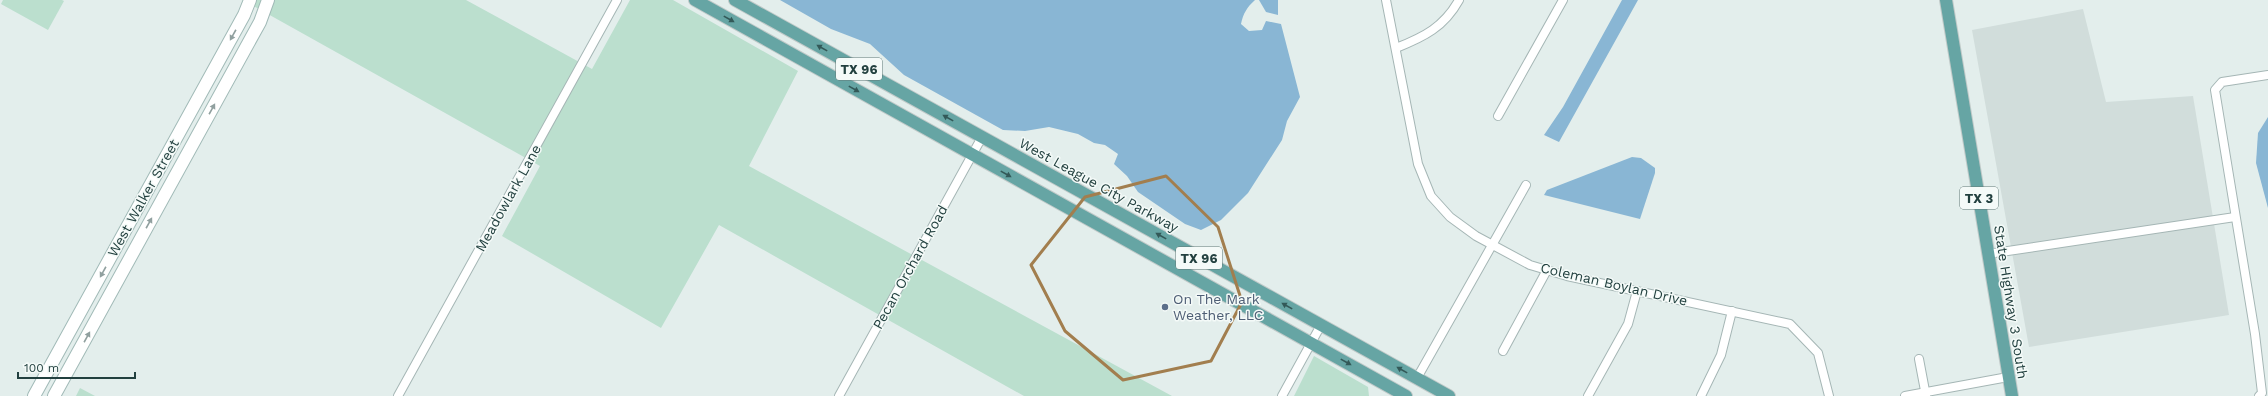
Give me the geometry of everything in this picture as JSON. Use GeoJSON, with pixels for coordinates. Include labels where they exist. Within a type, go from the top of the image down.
{"type":"FeatureCollection","features":[{"type":"Feature","properties":{"kind":"main road","name":"TX 96"},"geometry":{"type":"LineString","coordinates":[[694,0],[1406,396]]}},
{"type":"Feature","properties":{"kind":"main road","name":"West League City Parkway"},"geometry":{"type":"LineString","coordinates":[[735,0],[1448,396]]}},
{"type":"Feature","properties":{"kind":"main road","name":"State Highway 3 South"},"geometry":{"type":"LineString","coordinates":[[1946,0],[2012,396]]}},
{"type":"Feature","properties":{"kind":"street","name":"West Walker Street"},"geometry":{"type":"LineString","coordinates":[[34,396],[244,15],[250,0]]}},
{"type":"Feature","properties":{"kind":"street","name":"West Walker Street"},"geometry":{"type":"LineString","coordinates":[[54,396],[256,29],[268,0]]}},
{"type":"Feature","properties":{"kind":"street","name":"Meadowlark Lane"},"geometry":{"type":"LineString","coordinates":[[398,396],[617,0]]}},
{"type":"Feature","properties":{"kind":"street","name":"Coleman Boylan Drive"},"geometry":{"type":"LineString","coordinates":[[1386,0],[1418,164],[1431,196],[1450,217],[1476,236],[1530,265],[1567,276],[1790,324],[1818,352],[1829,396]]}},
{"type":"Feature","properties":{"kind":"street"},"geometry":{"type":"LineString","coordinates":[[1396,48],[1424,36],[1451,16],[1459,0]]}},
{"type":"Feature","properties":{"kind":"street"},"geometry":{"type":"LineString","coordinates":[[1498,116],[1563,0]]}},
{"type":"Feature","properties":{"kind":"street"},"geometry":{"type":"LineString","coordinates":[[2262,395],[2255,334],[2215,90],[2222,82],[2268,75]]}},
{"type":"Feature","properties":{"kind":"street","name":"Pecan Orchard Road"},"geometry":{"type":"LineString","coordinates":[[839,396],[982,137]]}},
{"type":"Feature","properties":{"kind":"street"},"geometry":{"type":"LineString","coordinates":[[1417,378],[1526,185]]}},
{"type":"Feature","properties":{"kind":"street"},"geometry":{"type":"LineString","coordinates":[[1988,254],[2235,217]]}},
{"type":"Feature","properties":{"kind":"street"},"geometry":{"type":"LineString","coordinates":[[1503,351],[1547,270]]}},
{"type":"Feature","properties":{"kind":"street"},"geometry":{"type":"LineString","coordinates":[[1588,396],[1628,324],[1637,291]]}},
{"type":"Feature","properties":{"kind":"street"},"geometry":{"type":"LineString","coordinates":[[1701,396],[1721,355],[1732,311]]}},
{"type":"Feature","properties":{"kind":"street"},"geometry":{"type":"LineString","coordinates":[[1282,396],[1321,325]]}},
{"type":"Feature","properties":{"kind":"street"},"geometry":{"type":"LineString","coordinates":[[1919,359],[1926,394]]}},
{"type":"Feature","properties":{"kind":"street"},"geometry":{"type":"LineString","coordinates":[[1905,396],[1926,394],[2008,377]]}},
{"type":"Feature","properties":{"kind":"highlighted area"},"geometry":{"type":"Polygon","coordinates":[[[1166,176],[1218,227],[1242,302],[1211,361],[1123,380],[1065,331],[1031,265],[1085,197],[1166,176]]]}},
{"type":"Feature","properties":{"kind":"shaded area"},"geometry":{"type":"Polygon","coordinates":[[[2083,9],[2106,102],[2193,96],[2229,315],[2029,347],[1972,30],[2083,9]]]}},
{"type":"Feature","properties":{"kind":"green space"},"geometry":{"type":"Polygon","coordinates":[[[3,0],[64,1],[48,30],[1,4],[3,0]]]}},
{"type":"Feature","properties":{"kind":"green space"},"geometry":{"type":"Polygon","coordinates":[[[243,0],[466,0],[592,69],[630,0],[673,0],[798,71],[749,166],[1172,396],[1024,396],[719,225],[661,328],[502,236],[540,166],[243,0]]]}},
{"type":"Feature","properties":{"kind":"green space"},"geometry":{"type":"Polygon","coordinates":[[[1314,356],[1368,387],[1369,396],[1294,396],[1314,356]]]}},
{"type":"Feature","properties":{"kind":"green space"},"geometry":{"type":"Polygon","coordinates":[[[80,388],[95,396],[76,396],[80,388]]]}},
{"type":"Feature","properties":{"kind":"water"},"geometry":{"type":"Polygon","coordinates":[[[780,0],[1255,0],[1246,11],[1241,24],[1249,31],[1262,30],[1266,21],[1281,24],[1300,97],[1287,121],[1282,140],[1248,193],[1221,220],[1201,230],[1185,224],[1138,192],[1127,176],[1114,164],[1118,154],[1105,145],[1094,143],[1078,134],[1049,127],[1025,131],[1003,130],[904,75],[870,44],[831,29],[780,0]]]}},
{"type":"Feature","properties":{"kind":"water"},"geometry":{"type":"Polygon","coordinates":[[[1259,0],[1278,0],[1278,15],[1266,12],[1259,0]]]}},
{"type":"Feature","properties":{"kind":"water"},"geometry":{"type":"Polygon","coordinates":[[[1622,0],[1638,0],[1559,142],[1544,135],[1563,107],[1622,0]]]}},
{"type":"Feature","properties":{"kind":"water"},"geometry":{"type":"Polygon","coordinates":[[[2268,117],[2268,208],[2256,163],[2258,133],[2268,117]]]}},
{"type":"Feature","properties":{"kind":"water"},"geometry":{"type":"Polygon","coordinates":[[[1632,157],[1641,158],[1655,168],[1655,173],[1640,219],[1544,195],[1547,190],[1632,157]]]}},
{"type":"Feature","properties":{"kind":"place","name":"On The Mark Weather, LLC"},"geometry":{"type":"Point","coordinates":[1165,307]}}]}
